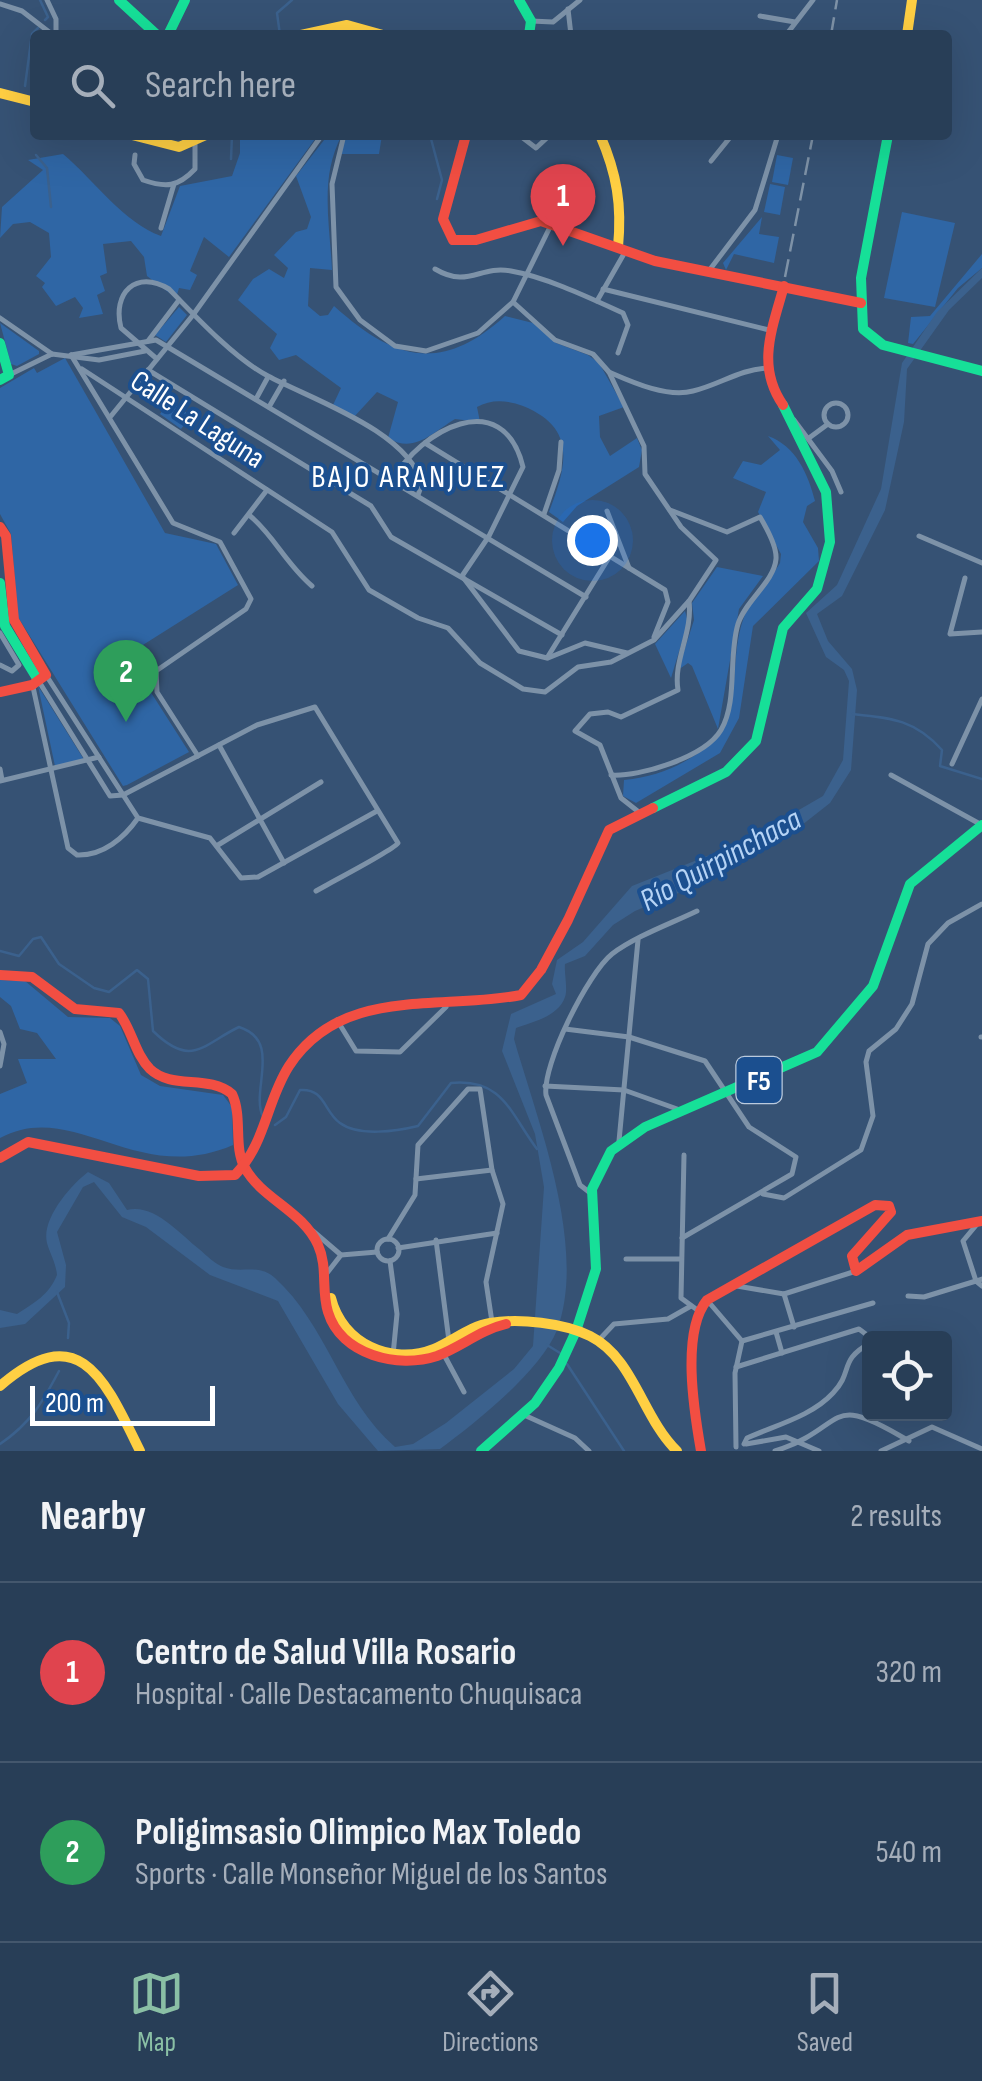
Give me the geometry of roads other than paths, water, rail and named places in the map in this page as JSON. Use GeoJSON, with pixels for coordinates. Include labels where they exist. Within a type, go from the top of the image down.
{"type":"FeatureCollection","features":[{"type":"Feature","properties":{"kind":"main road"},"geometry":{"type":"LineString","coordinates":[[119,0],[152,30]]}},
{"type":"Feature","properties":{"kind":"main road"},"geometry":{"type":"LineString","coordinates":[[171,30],[186,0]]}},
{"type":"Feature","properties":{"kind":"main road"},"geometry":{"type":"LineString","coordinates":[[519,0],[532,21],[530,30]]}},
{"type":"Feature","properties":{"kind":"main road"},"geometry":{"type":"LineString","coordinates":[[907,30],[912,0]]}},
{"type":"Feature","properties":{"kind":"main road"},"geometry":{"type":"LineString","coordinates":[[324,30],[347,25],[365,30]]}},
{"type":"Feature","properties":{"kind":"main road"},"geometry":{"type":"LineString","coordinates":[[0,93],[30,101]]}},
{"type":"Feature","properties":{"kind":"main road"},"geometry":{"type":"LineString","coordinates":[[148,140],[173,148],[200,140]]}},
{"type":"Feature","properties":{"kind":"main road"},"geometry":{"type":"LineString","coordinates":[[465,140],[462,165],[441,217],[446,235],[464,242],[541,221],[552,222],[622,248],[708,272],[861,302]]}},
{"type":"Feature","properties":{"kind":"main road"},"geometry":{"type":"LineString","coordinates":[[602,140],[614,166],[622,209],[622,248]]}},
{"type":"Feature","properties":{"kind":"main road"},"geometry":{"type":"LineString","coordinates":[[887,140],[861,278],[867,337],[880,345],[938,356],[982,371]]}},
{"type":"Feature","properties":{"kind":"main road"},"geometry":{"type":"LineString","coordinates":[[836,297],[852,290],[861,278]]}},
{"type":"Feature","properties":{"kind":"main road"},"geometry":{"type":"LineString","coordinates":[[0,1158],[28,1142],[199,1176],[230,1176],[265,1136],[284,1074],[316,1032],[371,1005],[392,1002],[446,1007],[505,1000],[530,987],[568,920],[603,838],[739,764],[756,741],[783,628],[817,588],[830,542],[826,492],[794,431],[792,418],[770,386],[770,330],[776,325],[784,286]]}},
{"type":"Feature","properties":{"kind":"main road"},"geometry":{"type":"LineString","coordinates":[[0,343],[3,375]]}},
{"type":"Feature","properties":{"kind":"main road"},"geometry":{"type":"LineString","coordinates":[[0,526],[6,536],[5,627]]}},
{"type":"Feature","properties":{"kind":"main road"},"geometry":{"type":"LineString","coordinates":[[0,583],[5,627],[39,680],[0,692]]}},
{"type":"Feature","properties":{"kind":"main road","name":"F5"},"geometry":{"type":"LineString","coordinates":[[619,1143],[683,1111],[794,1066],[826,1044],[873,986],[910,884],[982,825]]}},
{"type":"Feature","properties":{"kind":"main road"},"geometry":{"type":"LineString","coordinates":[[0,975],[32,977],[75,1009],[119,1013],[147,1066],[167,1080],[228,1088],[238,1105],[243,1164],[305,1224],[322,1251],[328,1276],[326,1307],[340,1334],[365,1354],[425,1359],[492,1322],[576,1331],[622,1358],[651,1426],[678,1451]]}},
{"type":"Feature","properties":{"kind":"main road"},"geometry":{"type":"LineString","coordinates":[[481,1451],[524,1415],[560,1368],[596,1269],[591,1193],[602,1163],[619,1143]]}},
{"type":"Feature","properties":{"kind":"main road"},"geometry":{"type":"LineString","coordinates":[[700,1451],[693,1407],[694,1308],[728,1284],[876,1205],[889,1206],[889,1218],[852,1256],[856,1271],[907,1235],[980,1222]]}},
{"type":"Feature","properties":{"kind":"main road"},"geometry":{"type":"LineString","coordinates":[[446,1347],[506,1324]]}},
{"type":"Feature","properties":{"kind":"main road"},"geometry":{"type":"LineString","coordinates":[[0,1386],[41,1355],[69,1354],[96,1371],[107,1385],[140,1451]]}},
{"type":"Feature","properties":{"kind":"street"},"geometry":{"type":"LineString","coordinates":[[47,0],[56,20],[55,30]]}},
{"type":"Feature","properties":{"kind":"street"},"geometry":{"type":"LineString","coordinates":[[532,21],[553,22],[580,0]]}},
{"type":"Feature","properties":{"kind":"street"},"geometry":{"type":"LineString","coordinates":[[789,30],[813,0]]}},
{"type":"Feature","properties":{"kind":"street"},"geometry":{"type":"LineString","coordinates":[[0,4],[22,10],[48,30]]}},
{"type":"Feature","properties":{"kind":"street"},"geometry":{"type":"LineString","coordinates":[[568,9],[570,30]]}},
{"type":"Feature","properties":{"kind":"street"},"geometry":{"type":"LineString","coordinates":[[760,16],[795,22]]}},
{"type":"Feature","properties":{"kind":"street"},"geometry":{"type":"LineString","coordinates":[[111,416],[193,315],[318,140]]}},
{"type":"Feature","properties":{"kind":"street"},"geometry":{"type":"LineString","coordinates":[[342,140],[332,168],[334,274],[342,302],[394,346],[426,351],[478,334],[513,302],[552,222]]}},
{"type":"Feature","properties":{"kind":"street"},"geometry":{"type":"LineString","coordinates":[[525,140],[536,148],[545,140]]}},
{"type":"Feature","properties":{"kind":"street"},"geometry":{"type":"LineString","coordinates":[[712,162],[728,140]]}},
{"type":"Feature","properties":{"kind":"street"},"geometry":{"type":"LineString","coordinates":[[708,272],[755,210],[776,140]]}},
{"type":"Feature","properties":{"kind":"street"},"geometry":{"type":"LineString","coordinates":[[135,154],[134,164],[144,180],[166,187],[195,169],[195,144]]}},
{"type":"Feature","properties":{"kind":"street"},"geometry":{"type":"LineString","coordinates":[[161,228],[174,184]]}},
{"type":"Feature","properties":{"kind":"street"},"geometry":{"type":"LineString","coordinates":[[598,302],[622,248]]}},
{"type":"Feature","properties":{"kind":"street"},"geometry":{"type":"LineString","coordinates":[[435,269],[470,280],[494,270],[529,275],[598,302],[628,318],[618,353]]}},
{"type":"Feature","properties":{"kind":"street"},"geometry":{"type":"LineString","coordinates":[[167,346],[158,351],[126,337],[116,311],[125,288],[157,282],[268,376],[284,381],[407,453],[422,484],[418,495]]}},
{"type":"Feature","properties":{"kind":"street"},"geometry":{"type":"LineString","coordinates":[[603,289],[770,330]]}},
{"type":"Feature","properties":{"kind":"street"},"geometry":{"type":"LineString","coordinates":[[147,345],[179,300]]}},
{"type":"Feature","properties":{"kind":"street"},"geometry":{"type":"LineString","coordinates":[[462,576],[519,651],[547,658],[585,643],[630,654],[654,640],[689,602],[716,560],[670,510],[645,474],[644,446],[609,372],[593,354],[554,340],[513,302]]}},
{"type":"Feature","properties":{"kind":"street"},"geometry":{"type":"LineString","coordinates":[[0,318],[52,354]]}},
{"type":"Feature","properties":{"kind":"street"},"geometry":{"type":"LineString","coordinates":[[147,345],[157,359]]}},
{"type":"Feature","properties":{"kind":"street"},"geometry":{"type":"LineString","coordinates":[[3,375],[52,354],[167,346],[586,597]]}},
{"type":"Feature","properties":{"kind":"street"},"geometry":{"type":"LineString","coordinates":[[72,355],[173,523],[220,542],[250,599],[246,610],[156,670],[156,692],[198,756]]}},
{"type":"Feature","properties":{"kind":"street"},"geometry":{"type":"LineString","coordinates":[[609,372],[639,385],[689,393],[753,368],[768,368]]}},
{"type":"Feature","properties":{"kind":"street","name":"Calle La Laguna"},"geometry":{"type":"LineString","coordinates":[[82,369],[339,540],[368,590],[418,618],[448,628],[480,663],[523,689],[545,692],[578,667],[630,654]]}},
{"type":"Feature","properties":{"kind":"street"},"geometry":{"type":"LineString","coordinates":[[148,370],[371,506],[385,532],[562,635]]}},
{"type":"Feature","properties":{"kind":"street"},"geometry":{"type":"LineString","coordinates":[[256,399],[268,376]]}},
{"type":"Feature","properties":{"kind":"street"},"geometry":{"type":"LineString","coordinates":[[269,407],[284,381]]}},
{"type":"Feature","properties":{"kind":"street"},"geometry":{"type":"LineString","coordinates":[[809,438],[828,424],[843,425],[848,415],[845,408],[835,403],[828,406],[824,417],[828,424]]}},
{"type":"Feature","properties":{"kind":"street"},"geometry":{"type":"LineString","coordinates":[[792,418],[809,438],[840,492]]}},
{"type":"Feature","properties":{"kind":"street"},"geometry":{"type":"LineString","coordinates":[[393,480],[407,453],[459,422],[490,424],[511,441],[523,467],[512,494],[462,576]]}},
{"type":"Feature","properties":{"kind":"street"},"geometry":{"type":"LineString","coordinates":[[544,514],[559,470],[561,442]]}},
{"type":"Feature","properties":{"kind":"street"},"geometry":{"type":"LineString","coordinates":[[425,443],[630,568],[668,596],[654,640]]}},
{"type":"Feature","properties":{"kind":"street"},"geometry":{"type":"LineString","coordinates":[[234,533],[267,490]]}},
{"type":"Feature","properties":{"kind":"street"},"geometry":{"type":"LineString","coordinates":[[611,775],[649,774],[720,732],[727,715],[738,625],[745,606],[776,563],[777,554],[760,517],[727,532],[670,510]]}},
{"type":"Feature","properties":{"kind":"street"},"geometry":{"type":"LineString","coordinates":[[607,511],[630,568]]}},
{"type":"Feature","properties":{"kind":"street"},"geometry":{"type":"LineString","coordinates":[[248,515],[262,526],[290,567],[312,586]]}},
{"type":"Feature","properties":{"kind":"street"},"geometry":{"type":"LineString","coordinates":[[919,536],[982,563]]}},
{"type":"Feature","properties":{"kind":"street"},"geometry":{"type":"LineString","coordinates":[[547,658],[610,556]]}},
{"type":"Feature","properties":{"kind":"street"},"geometry":{"type":"LineString","coordinates":[[965,578],[950,634],[982,632]]}},
{"type":"Feature","properties":{"kind":"street"},"geometry":{"type":"LineString","coordinates":[[641,814],[621,798],[600,745],[578,735],[577,726],[598,711],[621,717],[678,690],[674,678],[684,646],[689,602]]}},
{"type":"Feature","properties":{"kind":"street"},"geometry":{"type":"LineString","coordinates":[[0,665],[12,671],[19,666],[5,627]]}},
{"type":"Feature","properties":{"kind":"street"},"geometry":{"type":"LineString","coordinates":[[39,680],[99,757],[138,818],[200,832],[218,844],[232,872],[242,878],[258,878],[376,811]]}},
{"type":"Feature","properties":{"kind":"street"},"geometry":{"type":"LineString","coordinates":[[39,680],[110,796],[123,795],[257,725],[315,707],[397,848],[360,863],[316,891]]}},
{"type":"Feature","properties":{"kind":"street"},"geometry":{"type":"LineString","coordinates":[[39,680],[51,771],[72,852],[94,854],[120,840],[138,818]]}},
{"type":"Feature","properties":{"kind":"street"},"geometry":{"type":"LineString","coordinates":[[952,764],[982,699]]}},
{"type":"Feature","properties":{"kind":"street"},"geometry":{"type":"LineString","coordinates":[[219,745],[284,863]]}},
{"type":"Feature","properties":{"kind":"street"},"geometry":{"type":"LineString","coordinates":[[0,769],[1,781],[99,757]]}},
{"type":"Feature","properties":{"kind":"street"},"geometry":{"type":"LineString","coordinates":[[891,775],[982,825]]}},
{"type":"Feature","properties":{"kind":"street"},"geometry":{"type":"LineString","coordinates":[[218,844],[320,782]]}},
{"type":"Feature","properties":{"kind":"street"},"geometry":{"type":"LineString","coordinates":[[762,1194],[784,1198],[860,1150],[873,1116],[866,1062],[869,1051],[896,1029],[912,1004],[925,950],[934,935],[982,904]]}},
{"type":"Feature","properties":{"kind":"street"},"geometry":{"type":"LineString","coordinates":[[591,1193],[580,1185],[545,1086],[565,1029],[606,959],[697,911]]}},
{"type":"Feature","properties":{"kind":"street"},"geometry":{"type":"LineString","coordinates":[[619,1143],[638,940]]}},
{"type":"Feature","properties":{"kind":"street"},"geometry":{"type":"LineString","coordinates":[[337,1020],[360,1053],[400,1052],[446,1007]]}},
{"type":"Feature","properties":{"kind":"street"},"geometry":{"type":"LineString","coordinates":[[565,1029],[629,1037],[705,1062],[729,1092],[748,1126],[796,1157],[792,1174],[682,1238]]}},
{"type":"Feature","properties":{"kind":"street"},"geometry":{"type":"LineString","coordinates":[[0,1032],[1,1065]]}},
{"type":"Feature","properties":{"kind":"street"},"geometry":{"type":"LineString","coordinates":[[545,1086],[624,1090],[683,1111]]}},
{"type":"Feature","properties":{"kind":"street"},"geometry":{"type":"LineString","coordinates":[[377,1252],[379,1243],[388,1239],[411,1208],[418,1145],[474,1087],[483,1095],[492,1170],[502,1204],[486,1282],[492,1322]]}},
{"type":"Feature","properties":{"kind":"street"},"geometry":{"type":"LineString","coordinates":[[598,1341],[614,1324],[668,1319],[694,1308],[681,1298],[684,1155]]}},
{"type":"Feature","properties":{"kind":"street"},"geometry":{"type":"LineString","coordinates":[[416,1179],[492,1170]]}},
{"type":"Feature","properties":{"kind":"street"},"geometry":{"type":"LineString","coordinates":[[908,1296],[924,1297],[980,1282],[964,1240],[980,1222]]}},
{"type":"Feature","properties":{"kind":"street"},"geometry":{"type":"LineString","coordinates":[[305,1224],[341,1255],[377,1252],[390,1261]]}},
{"type":"Feature","properties":{"kind":"street"},"geometry":{"type":"LineString","coordinates":[[393,1355],[397,1314],[390,1261],[398,1248],[497,1234]]}},
{"type":"Feature","properties":{"kind":"street"},"geometry":{"type":"LineString","coordinates":[[388,1239],[398,1248]]}},
{"type":"Feature","properties":{"kind":"street"},"geometry":{"type":"LineString","coordinates":[[436,1240],[446,1347],[464,1392]]}},
{"type":"Feature","properties":{"kind":"street"},"geometry":{"type":"LineString","coordinates":[[328,1276],[341,1255]]}},
{"type":"Feature","properties":{"kind":"street"},"geometry":{"type":"LineString","coordinates":[[626,1259],[682,1259]]}},
{"type":"Feature","properties":{"kind":"street"},"geometry":{"type":"LineString","coordinates":[[728,1284],[784,1294],[856,1271]]}},
{"type":"Feature","properties":{"kind":"street"},"geometry":{"type":"LineString","coordinates":[[784,1294],[794,1327]]}},
{"type":"Feature","properties":{"kind":"street"},"geometry":{"type":"LineString","coordinates":[[707,1300],[742,1341]]}},
{"type":"Feature","properties":{"kind":"street"},"geometry":{"type":"LineString","coordinates":[[742,1341],[874,1302]]}},
{"type":"Feature","properties":{"kind":"street"},"geometry":{"type":"LineString","coordinates":[[736,1367],[859,1330],[862,1333]]}},
{"type":"Feature","properties":{"kind":"street"},"geometry":{"type":"LineString","coordinates":[[776,1332],[782,1353]]}},
{"type":"Feature","properties":{"kind":"street"},"geometry":{"type":"LineString","coordinates":[[736,1448],[736,1367],[742,1341]]}},
{"type":"Feature","properties":{"kind":"street"},"geometry":{"type":"LineString","coordinates":[[744,1444],[747,1438],[806,1412],[831,1395],[850,1355],[862,1347]]}},
{"type":"Feature","properties":{"kind":"street"},"geometry":{"type":"LineString","coordinates":[[774,1451],[801,1440],[839,1415],[854,1413],[910,1440]]}},
{"type":"Feature","properties":{"kind":"street"},"geometry":{"type":"LineString","coordinates":[[524,1415],[575,1438],[589,1451]]}},
{"type":"Feature","properties":{"kind":"street"},"geometry":{"type":"LineString","coordinates":[[881,1451],[932,1427],[960,1446],[982,1449]]}},
{"type":"Feature","properties":{"kind":"street"},"geometry":{"type":"LineString","coordinates":[[728,1451],[768,1438],[801,1440],[818,1451]]}},
{"type":"Feature","properties":{"kind":"water","name":"Río Quirpinchaca"},"geometry":{"type":"Polygon","coordinates":[[[982,268],[982,278],[949,310],[907,369],[904,422],[885,510],[842,596],[817,614],[828,641],[852,669],[857,690],[851,770],[830,803],[802,825],[693,887],[635,911],[613,925],[585,956],[565,964],[566,994],[562,1004],[544,1018],[516,1028],[514,1039],[556,1184],[567,1261],[565,1297],[557,1330],[522,1379],[440,1449],[378,1451],[338,1404],[278,1301],[210,1275],[146,1227],[122,1217],[94,1182],[83,1187],[57,1232],[66,1265],[65,1287],[25,1324],[0,1328],[0,1310],[17,1314],[54,1282],[57,1275],[47,1243],[48,1224],[66,1194],[88,1172],[109,1183],[127,1210],[157,1215],[220,1266],[263,1271],[275,1278],[308,1318],[361,1407],[395,1447],[413,1444],[446,1423],[514,1369],[533,1346],[544,1187],[535,1134],[502,1051],[511,1014],[556,994],[552,984],[557,960],[583,942],[632,886],[747,840],[823,796],[843,760],[849,681],[844,670],[826,657],[806,613],[837,585],[881,489],[902,363],[937,312],[982,268]]]}},
{"type":"Feature","properties":{"kind":"waterway"},"geometry":{"type":"LineString","coordinates":[[40,0],[48,17],[45,20]]}},
{"type":"Feature","properties":{"kind":"waterway"},"geometry":{"type":"LineString","coordinates":[[279,30],[277,13],[292,0]]}},
{"type":"Feature","properties":{"kind":"waterway"},"geometry":{"type":"LineString","coordinates":[[25,86],[30,49]]}},
{"type":"Feature","properties":{"kind":"waterway"},"geometry":{"type":"LineString","coordinates":[[231,159],[232,140]]}},
{"type":"Feature","properties":{"kind":"waterway"},"geometry":{"type":"LineString","coordinates":[[431,140],[442,180],[437,199]]}},
{"type":"Feature","properties":{"kind":"waterway"},"geometry":{"type":"LineString","coordinates":[[36,155],[47,168],[51,207]]}},
{"type":"Feature","properties":{"kind":"waterway"},"geometry":{"type":"LineString","coordinates":[[853,714],[912,726],[942,750],[940,766],[982,779]]}},
{"type":"Feature","properties":{"kind":"waterway"},"geometry":{"type":"LineString","coordinates":[[0,951],[19,956],[33,939],[41,937],[59,964],[94,988],[109,992],[137,970],[148,979],[153,1031],[178,1049],[197,1050],[239,1027],[252,1034],[263,1055],[263,1117]]}},
{"type":"Feature","properties":{"kind":"waterway"},"geometry":{"type":"LineString","coordinates":[[275,1125],[286,1117],[300,1090],[308,1090],[348,1127],[378,1132],[409,1128],[418,1126],[451,1083],[469,1083],[494,1092],[537,1149]]}},
{"type":"Feature","properties":{"kind":"waterway"},"geometry":{"type":"LineString","coordinates":[[57,1292],[69,1323],[68,1338]]}},
{"type":"Feature","properties":{"kind":"waterway"},"geometry":{"type":"LineString","coordinates":[[547,1345],[560,1353]]}},
{"type":"Feature","properties":{"kind":"waterway"},"geometry":{"type":"LineString","coordinates":[[567,1364],[624,1451]]}},
{"type":"Feature","properties":{"kind":"waterway"},"geometry":{"type":"LineString","coordinates":[[0,1444],[35,1412],[59,1371]]}},
{"type":"Feature","properties":{"kind":"railway"},"geometry":{"type":"LineString","coordinates":[[832,30],[837,0]]}},
{"type":"Feature","properties":{"kind":"railway"},"geometry":{"type":"LineString","coordinates":[[785,277],[812,140]]}},
{"type":"Feature","properties":{"kind":"place","name":"Centro de Salud Villa Rosario"},"geometry":{"type":"Point","coordinates":[563,246]}},
{"type":"Feature","properties":{"kind":"place","name":"Poligimsasio Olimpico Max Toledo"},"geometry":{"type":"Point","coordinates":[126,722]}},
{"type":"Feature","properties":{"kind":"district","name":"BAJO ARANJUEZ"},"geometry":{"type":"Point","coordinates":[409,476]}}]}
